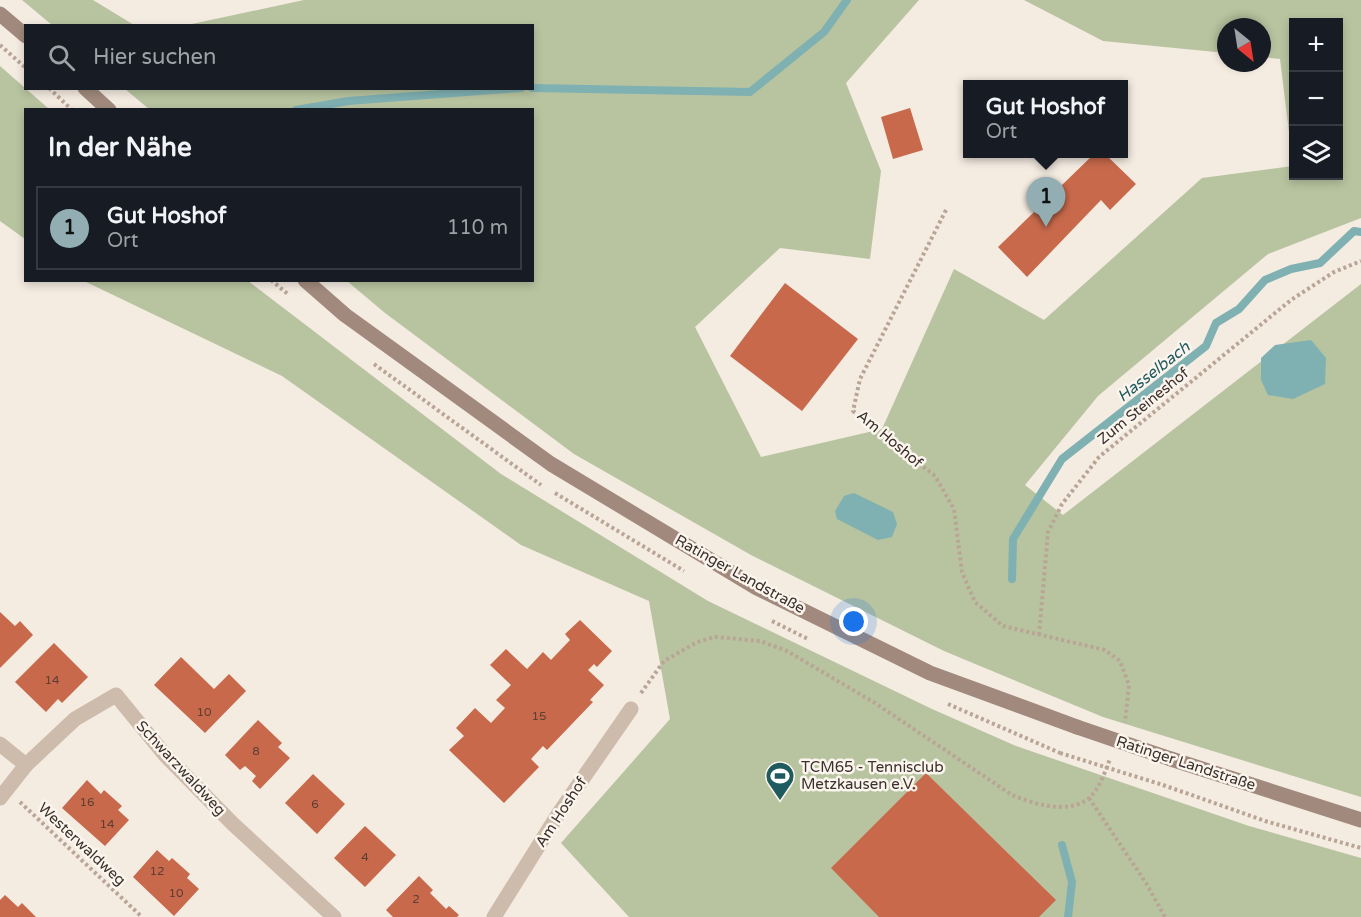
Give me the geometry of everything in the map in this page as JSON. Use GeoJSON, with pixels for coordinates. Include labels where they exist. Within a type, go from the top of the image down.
{"type":"FeatureCollection","features":[{"type":"Feature","properties":{"kind":"main road"},"geometry":{"type":"LineString","coordinates":[[0,14],[24,34]]}},
{"type":"Feature","properties":{"kind":"main road"},"geometry":{"type":"LineString","coordinates":[[87,90],[107,108]]}},
{"type":"Feature","properties":{"kind":"main road","name":"Ratinger Landstraße"},"geometry":{"type":"LineString","coordinates":[[307,282],[345,315],[551,464],[757,588],[930,673],[1077,727],[1361,820]]}},
{"type":"Feature","properties":{"kind":"street","name":"Schwarzwaldweg"},"geometry":{"type":"LineString","coordinates":[[26,765],[75,719],[116,695],[165,755],[232,824],[334,917]]}},
{"type":"Feature","properties":{"kind":"street","name":"Am Hoshof"},"geometry":{"type":"LineString","coordinates":[[494,917],[559,813],[631,709]]}},
{"type":"Feature","properties":{"kind":"street"},"geometry":{"type":"LineString","coordinates":[[0,744],[26,765],[3,793]]}},
{"type":"Feature","properties":{"kind":"path"},"geometry":{"type":"LineString","coordinates":[[0,45],[24,66]]}},
{"type":"Feature","properties":{"kind":"path"},"geometry":{"type":"LineString","coordinates":[[51,90],[70,108]]}},
{"type":"Feature","properties":{"kind":"path","name":"Am Hoshof"},"geometry":{"type":"LineString","coordinates":[[946,210],[860,379],[854,411],[935,476],[954,509],[962,572],[975,602],[1003,626],[1039,635]]}},
{"type":"Feature","properties":{"kind":"path","name":"Zum Steineshof"},"geometry":{"type":"LineString","coordinates":[[1039,635],[1048,532],[1062,504],[1099,457],[1291,300],[1334,272],[1361,261]]}},
{"type":"Feature","properties":{"kind":"path"},"geometry":{"type":"LineString","coordinates":[[1039,635],[1105,650],[1120,662],[1129,685],[1127,717]]}},
{"type":"Feature","properties":{"kind":"path"},"geometry":{"type":"LineString","coordinates":[[631,709],[654,673],[664,661],[678,651],[715,637],[760,641],[787,651],[875,703],[1012,795],[1033,804],[1054,807],[1073,806],[1089,798],[1104,775]]}},
{"type":"Feature","properties":{"kind":"path"},"geometry":{"type":"LineString","coordinates":[[1060,753],[1265,820],[1361,848]]}},
{"type":"Feature","properties":{"kind":"path","name":"Westerwaldweg"},"geometry":{"type":"LineString","coordinates":[[3,793],[142,917]]}},
{"type":"Feature","properties":{"kind":"path"},"geometry":{"type":"LineString","coordinates":[[1089,798],[1165,917]]}},
{"type":"Feature","properties":{"kind":"green space"},"geometry":{"type":"Polygon","coordinates":[[[22,0],[93,0],[132,24],[51,24],[22,0]]]}},
{"type":"Feature","properties":{"kind":"green space"},"geometry":{"type":"Polygon","coordinates":[[[304,0],[919,0],[846,83],[881,171],[870,259],[780,248],[695,327],[761,457],[882,429],[954,269],[1044,320],[1202,178],[1289,167],[1289,180],[1343,180],[1343,18],[1289,18],[1289,132],[1280,59],[1271,58],[1271,18],[1217,18],[1217,52],[1103,41],[1024,0],[1361,0],[1361,218],[1268,254],[1098,396],[1025,485],[1063,515],[1361,284],[1361,797],[1103,717],[944,651],[751,555],[574,454],[385,313],[348,282],[534,282],[534,108],[148,108],[126,90],[534,90],[534,24],[192,24],[304,0]]]}},
{"type":"Feature","properties":{"kind":"green space"},"geometry":{"type":"Polygon","coordinates":[[[0,66],[24,87],[24,90],[27,90],[48,108],[24,108],[24,238],[0,221],[0,66]]]}},
{"type":"Feature","properties":{"kind":"green space"},"geometry":{"type":"Polygon","coordinates":[[[86,282],[249,282],[501,474],[708,601],[932,709],[1016,746],[1249,826],[1361,858],[1361,917],[629,917],[561,843],[670,719],[649,601],[521,545],[282,376],[86,282]]]}},
{"type":"Feature","properties":{"kind":"water"},"geometry":{"type":"Polygon","coordinates":[[[1311,340],[1326,358],[1325,384],[1293,399],[1268,395],[1261,380],[1261,358],[1275,345],[1311,340]]]}},
{"type":"Feature","properties":{"kind":"water"},"geometry":{"type":"Polygon","coordinates":[[[854,493],[893,512],[897,524],[892,537],[878,540],[837,519],[835,511],[844,496],[854,493]]]}},
{"type":"Feature","properties":{"kind":"building"},"geometry":{"type":"Polygon","coordinates":[[[910,108],[923,150],[893,159],[881,117],[910,108]]]}},
{"type":"Feature","properties":{"kind":"building"},"geometry":{"type":"Polygon","coordinates":[[[1090,158],[1109,158],[1136,184],[1110,210],[1101,200],[1027,277],[998,247],[1090,158]]]}},
{"type":"Feature","properties":{"kind":"building"},"geometry":{"type":"Polygon","coordinates":[[[785,283],[858,339],[802,411],[730,356],[785,283]]]}},
{"type":"Feature","properties":{"kind":"building"},"geometry":{"type":"Polygon","coordinates":[[[0,612],[15,626],[20,621],[33,635],[0,668],[0,612]]]}},
{"type":"Feature","properties":{"kind":"building"},"geometry":{"type":"Polygon","coordinates":[[[580,620],[612,651],[597,667],[594,664],[588,670],[604,685],[590,700],[593,702],[547,750],[543,746],[531,759],[539,767],[504,803],[449,750],[464,736],[456,728],[475,708],[491,723],[505,708],[496,700],[511,685],[490,665],[506,649],[527,669],[543,652],[551,660],[570,640],[565,634],[580,620]]]}},
{"type":"Feature","properties":{"kind":"building"},"geometry":{"type":"Polygon","coordinates":[[[54,643],[88,677],[62,703],[58,699],[46,712],[15,682],[54,643]]]}},
{"type":"Feature","properties":{"kind":"building"},"geometry":{"type":"Polygon","coordinates":[[[181,657],[214,689],[229,674],[246,691],[205,733],[154,685],[181,657]]]}},
{"type":"Feature","properties":{"kind":"building"},"geometry":{"type":"Polygon","coordinates":[[[258,720],[282,743],[278,747],[290,758],[260,789],[252,781],[256,776],[245,766],[240,770],[225,755],[258,720]]]}},
{"type":"Feature","properties":{"kind":"building"},"geometry":{"type":"Polygon","coordinates":[[[926,773],[1056,900],[1039,917],[879,917],[831,868],[926,773]]]}},
{"type":"Feature","properties":{"kind":"building"},"geometry":{"type":"Polygon","coordinates":[[[313,774],[345,804],[317,834],[285,803],[313,774]]]}},
{"type":"Feature","properties":{"kind":"building"},"geometry":{"type":"Polygon","coordinates":[[[87,780],[101,794],[104,790],[122,806],[118,810],[129,820],[105,846],[62,808],[87,780]]]}},
{"type":"Feature","properties":{"kind":"building"},"geometry":{"type":"Polygon","coordinates":[[[365,826],[396,855],[365,887],[334,858],[365,826]]]}},
{"type":"Feature","properties":{"kind":"building"},"geometry":{"type":"Polygon","coordinates":[[[157,850],[169,861],[172,858],[190,874],[187,878],[199,889],[174,916],[133,877],[157,850]]]}},
{"type":"Feature","properties":{"kind":"building"},"geometry":{"type":"Polygon","coordinates":[[[419,876],[433,890],[430,893],[446,909],[449,906],[459,915],[457,917],[393,917],[386,910],[419,876]]]}},
{"type":"Feature","properties":{"kind":"building"},"geometry":{"type":"Polygon","coordinates":[[[5,895],[18,907],[22,903],[36,917],[0,917],[0,900],[5,895]]]}},
{"type":"Feature","properties":{"kind":"waterway"},"geometry":{"type":"LineString","coordinates":[[534,88],[750,92],[824,32],[847,0]]}},
{"type":"Feature","properties":{"kind":"waterway"},"geometry":{"type":"LineString","coordinates":[[308,108],[348,101],[494,90]]}},
{"type":"Feature","properties":{"kind":"waterway","name":"Hasselbach"},"geometry":{"type":"LineString","coordinates":[[1012,579],[1013,539],[1062,459],[1206,346],[1216,323],[1239,309],[1265,280],[1291,269],[1320,263],[1354,231],[1361,232]]}},
{"type":"Feature","properties":{"kind":"waterway","name":"Hasselbach"},"geometry":{"type":"LineString","coordinates":[[1062,845],[1072,882],[1068,917]]}},
{"type":"Feature","properties":{"kind":"place","name":"Gut Hoshof"},"geometry":{"type":"Point","coordinates":[1046,227]}},
{"type":"Feature","properties":{"kind":"place","name":"TCM65 - Tennisclub Metzkausen e.V."},"geometry":{"type":"Point","coordinates":[780,802]}}]}
